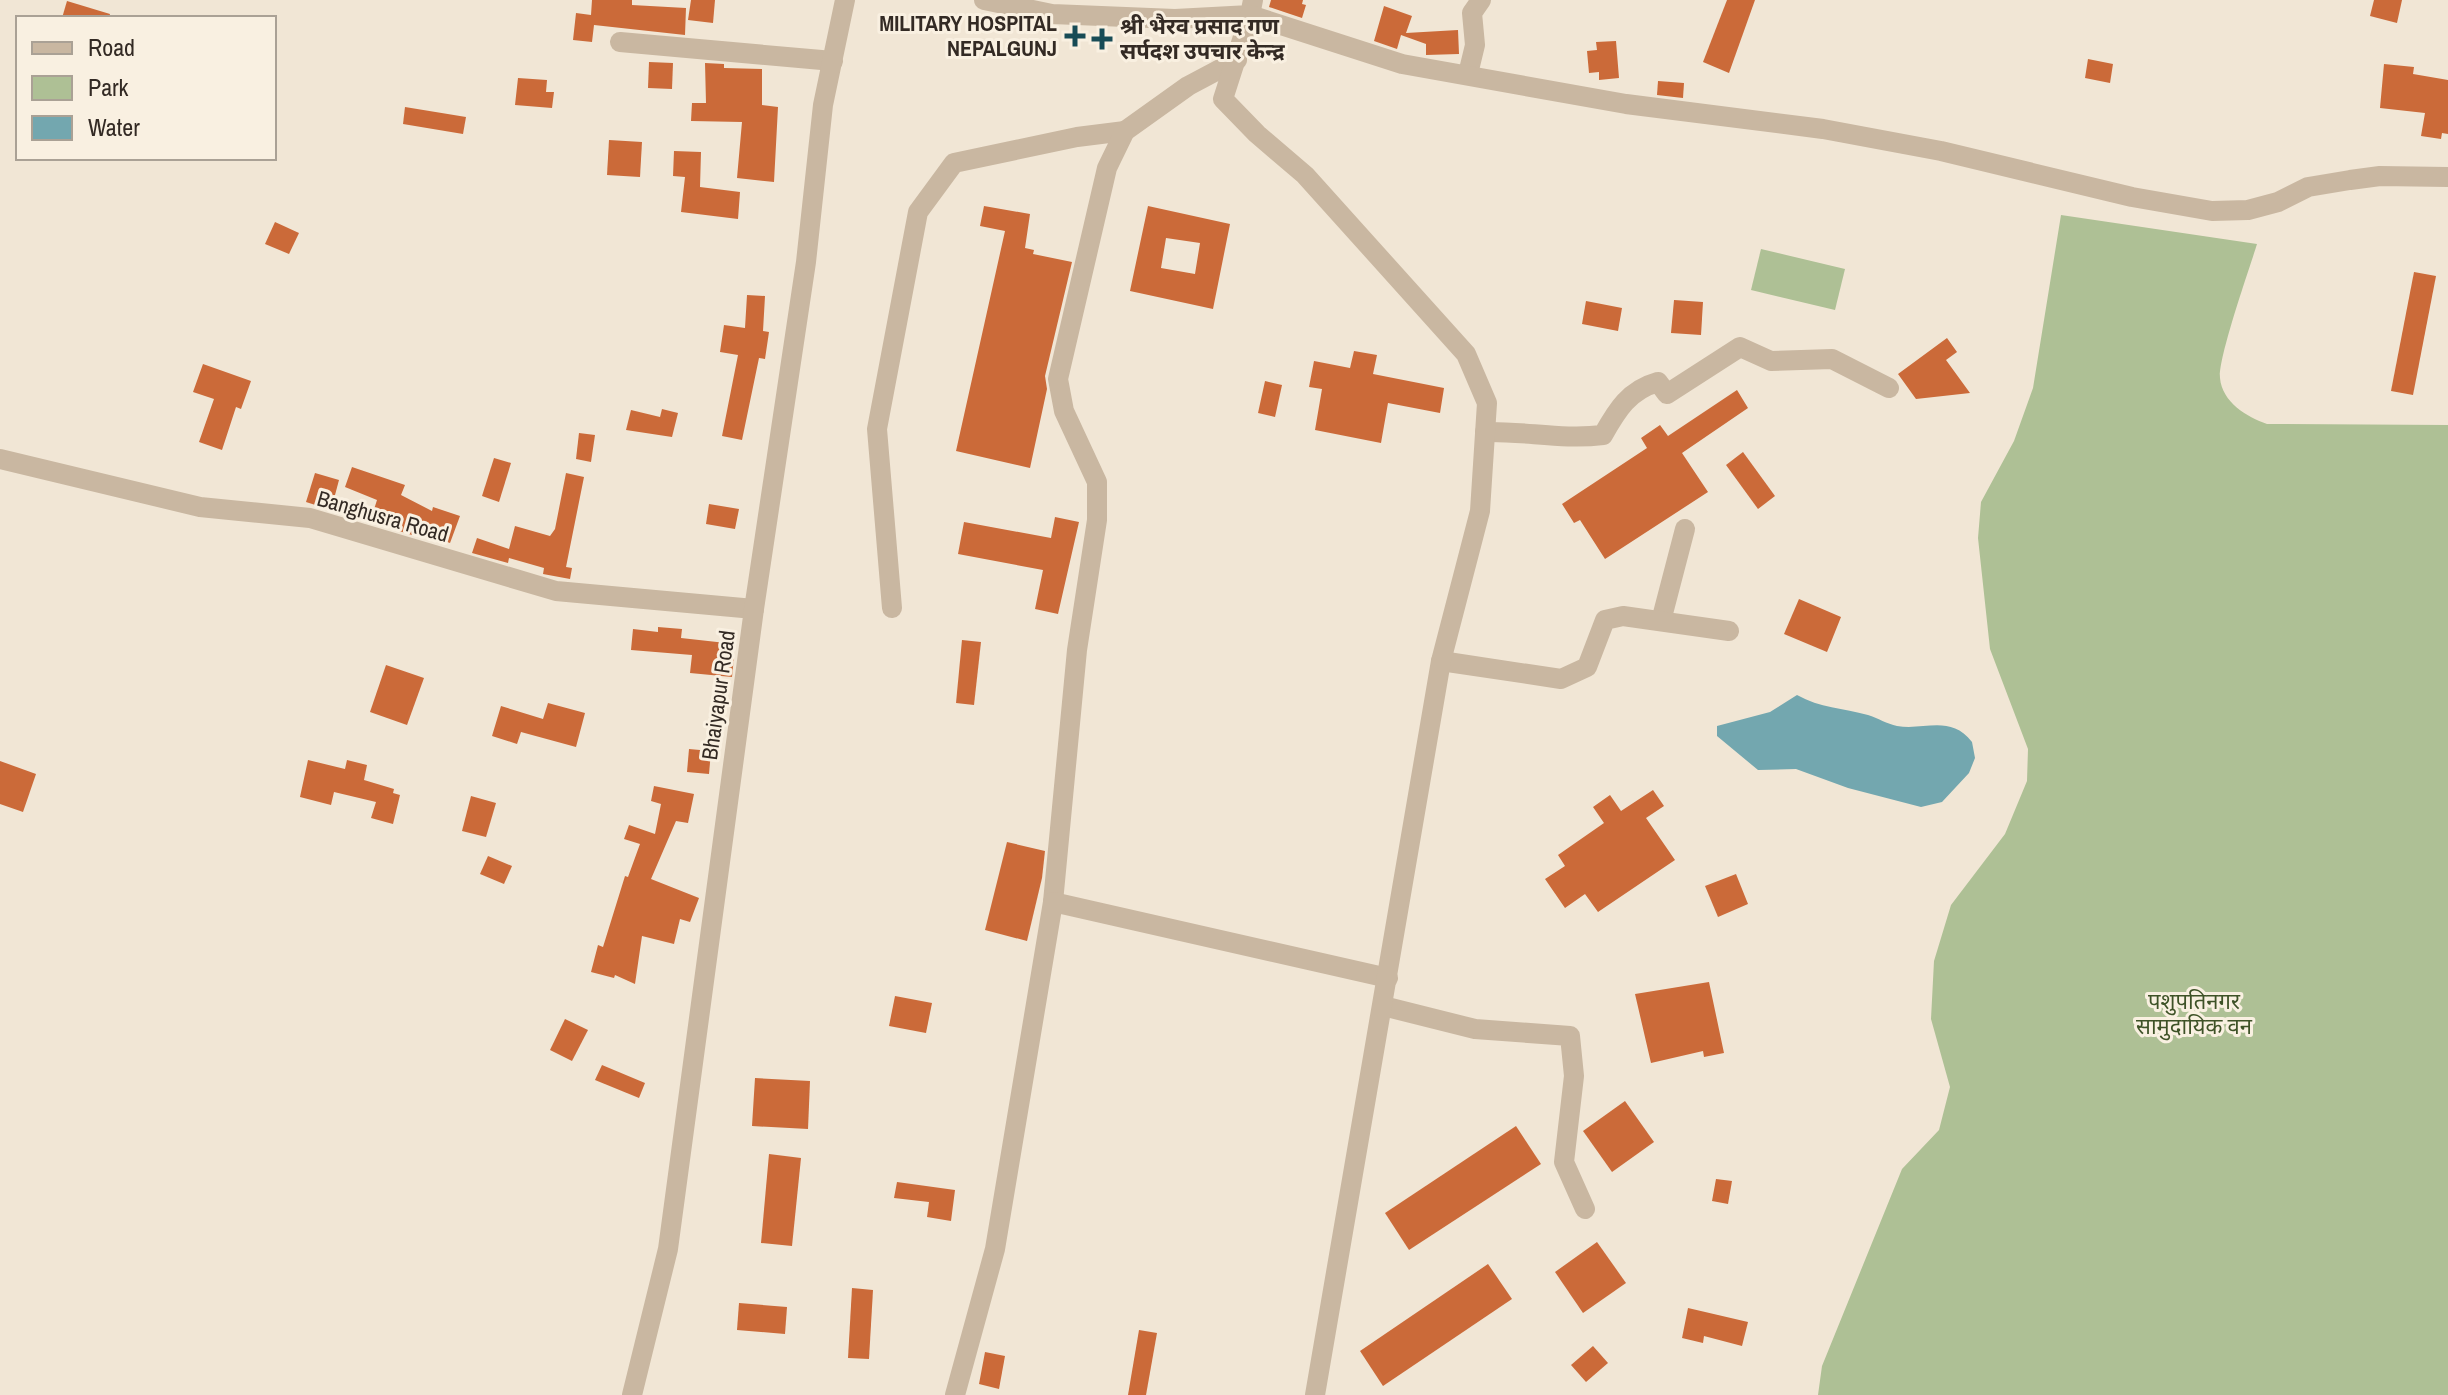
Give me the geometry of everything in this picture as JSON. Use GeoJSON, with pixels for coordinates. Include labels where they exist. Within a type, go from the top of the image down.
{"type":"FeatureCollection","features":[{"type":"Feature","properties":{"kind":"street","name":"Bhaiyapur Road"},"geometry":{"type":"LineString","coordinates":[[632,1395],[668,1249],[754,609],[806,262],[823,105],[845,0]]}},
{"type":"Feature","properties":{"kind":"street"},"geometry":{"type":"LineString","coordinates":[[984,0],[1052,14],[1175,19],[1252,8],[1402,64],[1626,104],[1823,129],[1941,151],[2132,197],[2212,211],[2248,210],[2278,202],[2308,187],[2350,180],[2380,176],[2448,177]]}},
{"type":"Feature","properties":{"kind":"street"},"geometry":{"type":"LineString","coordinates":[[1468,74],[1475,45],[1472,13],[1481,0]]}},
{"type":"Feature","properties":{"kind":"street"},"geometry":{"type":"LineString","coordinates":[[1252,8],[1223,99],[1257,134],[1305,175],[1466,354],[1487,403],[1480,511],[1441,661],[1315,1395]]}},
{"type":"Feature","properties":{"kind":"street"},"geometry":{"type":"LineString","coordinates":[[620,42],[833,61]]}},
{"type":"Feature","properties":{"kind":"street"},"geometry":{"type":"LineString","coordinates":[[892,608],[877,429],[918,212],[954,163],[1077,137],[1125,131],[1188,86],[1237,60]]}},
{"type":"Feature","properties":{"kind":"street"},"geometry":{"type":"LineString","coordinates":[[955,1395],[995,1249],[1053,902],[1077,650],[1097,520],[1097,482],[1064,411],[1058,379],[1107,168],[1125,131]]}},
{"type":"Feature","properties":{"kind":"street"},"geometry":{"type":"LineString","coordinates":[[1485,432],[1526,431],[1569,439],[1603,435],[1619,408],[1640,387],[1658,382],[1667,394],[1740,347],[1771,361],[1832,359],[1889,388]]}},
{"type":"Feature","properties":{"kind":"street","name":"Banghusra Road"},"geometry":{"type":"LineString","coordinates":[[0,459],[200,507],[310,518],[556,591],[754,609]]}},
{"type":"Feature","properties":{"kind":"street"},"geometry":{"type":"LineString","coordinates":[[1661,621],[1685,529]]}},
{"type":"Feature","properties":{"kind":"street"},"geometry":{"type":"LineString","coordinates":[[1441,661],[1561,679],[1587,667],[1605,620],[1623,616],[1729,631]]}},
{"type":"Feature","properties":{"kind":"street"},"geometry":{"type":"LineString","coordinates":[[1053,902],[1388,978]]}},
{"type":"Feature","properties":{"kind":"street"},"geometry":{"type":"LineString","coordinates":[[1383,1006],[1475,1029],[1570,1036],[1574,1076],[1564,1162],[1585,1209]]}},
{"type":"Feature","properties":{"kind":"green space","name":"पशुपतिनगर सामुदायिक वन"},"geometry":{"type":"Polygon","coordinates":[[[2061,215],[2257,244],[2229,334],[2220,378],[2230,401],[2252,417],[2267,424],[2448,425],[2448,1395],[1818,1395],[1822,1366],[1902,1169],[1939,1130],[1950,1087],[1931,1019],[1934,961],[1951,905],[2005,834],[2027,781],[2028,749],[1990,649],[1978,538],[1981,502],[2014,441],[2033,388],[2061,215]]]}},
{"type":"Feature","properties":{"kind":"green space"},"geometry":{"type":"Polygon","coordinates":[[[1761,249],[1845,269],[1835,310],[1751,290],[1761,249]]]}},
{"type":"Feature","properties":{"kind":"water"},"geometry":{"type":"Polygon","coordinates":[[[1797,695],[1814,703],[1868,715],[1897,726],[1955,728],[1972,742],[1975,758],[1969,773],[1942,802],[1921,807],[1848,788],[1796,769],[1758,770],[1717,736],[1717,726],[1770,712],[1797,695]]]}},
{"type":"Feature","properties":{"kind":"building"},"geometry":{"type":"Polygon","coordinates":[[[592,0],[632,0],[632,5],[686,8],[685,35],[594,25],[592,42],[573,40],[576,13],[591,15],[592,0]]]}},
{"type":"Feature","properties":{"kind":"building"},"geometry":{"type":"Polygon","coordinates":[[[691,0],[715,0],[713,23],[688,20],[691,0]]]}},
{"type":"Feature","properties":{"kind":"building"},"geometry":{"type":"Polygon","coordinates":[[[1271,0],[1303,0],[1302,4],[1306,5],[1302,18],[1269,7],[1271,0]]]}},
{"type":"Feature","properties":{"kind":"building"},"geometry":{"type":"Polygon","coordinates":[[[1727,0],[1755,0],[1729,73],[1703,62],[1727,0]]]}},
{"type":"Feature","properties":{"kind":"building"},"geometry":{"type":"Polygon","coordinates":[[[2374,0],[2402,0],[2397,23],[2370,16],[2374,0]]]}},
{"type":"Feature","properties":{"kind":"building"},"geometry":{"type":"Polygon","coordinates":[[[67,1],[110,14],[110,16],[63,16],[67,1]]]}},
{"type":"Feature","properties":{"kind":"building"},"geometry":{"type":"Polygon","coordinates":[[[1384,6],[1412,16],[1406,33],[1458,30],[1459,54],[1426,55],[1426,44],[1401,35],[1397,49],[1374,41],[1384,6]]]}},
{"type":"Feature","properties":{"kind":"building"},"geometry":{"type":"Polygon","coordinates":[[[1616,41],[1619,78],[1599,80],[1599,72],[1589,73],[1587,51],[1597,50],[1596,42],[1616,41]]]}},
{"type":"Feature","properties":{"kind":"building"},"geometry":{"type":"Polygon","coordinates":[[[2088,59],[2113,64],[2110,83],[2085,78],[2088,59]]]}},
{"type":"Feature","properties":{"kind":"building"},"geometry":{"type":"Polygon","coordinates":[[[649,62],[673,63],[672,89],[648,88],[649,62]]]}},
{"type":"Feature","properties":{"kind":"building"},"geometry":{"type":"Polygon","coordinates":[[[705,63],[724,64],[724,68],[762,69],[762,105],[778,107],[774,182],[737,178],[742,122],[691,121],[692,103],[706,103],[705,63]]]}},
{"type":"Feature","properties":{"kind":"building"},"geometry":{"type":"Polygon","coordinates":[[[2384,64],[2414,67],[2413,74],[2448,80],[2448,134],[2442,133],[2441,139],[2421,136],[2425,113],[2380,108],[2384,64]]]}},
{"type":"Feature","properties":{"kind":"building"},"geometry":{"type":"Polygon","coordinates":[[[518,78],[547,80],[546,92],[554,92],[552,108],[515,105],[518,78]]]}},
{"type":"Feature","properties":{"kind":"building"},"geometry":{"type":"Polygon","coordinates":[[[1658,81],[1684,83],[1683,98],[1657,95],[1658,81]]]}},
{"type":"Feature","properties":{"kind":"building"},"geometry":{"type":"Polygon","coordinates":[[[405,107],[466,117],[463,134],[403,124],[405,107]]]}},
{"type":"Feature","properties":{"kind":"building"},"geometry":{"type":"Polygon","coordinates":[[[609,140],[642,142],[640,177],[607,175],[609,140]]]}},
{"type":"Feature","properties":{"kind":"building"},"geometry":{"type":"Polygon","coordinates":[[[674,151],[701,152],[700,187],[740,192],[738,219],[681,212],[685,177],[673,176],[674,151]]]}},
{"type":"Feature","properties":{"kind":"building"},"geometry":{"type":"Polygon","coordinates":[[[984,206],[1030,214],[1025,248],[1034,250],[1033,254],[1072,262],[1045,376],[1047,389],[1030,468],[956,451],[1005,231],[980,226],[984,206]]]}},
{"type":"Feature","properties":{"kind":"building"},"geometry":{"type":"Polygon","coordinates":[[[1148,206],[1230,224],[1213,309],[1130,291],[1148,206]],[[1166,238],[1161,268],[1195,274],[1200,243],[1166,238]]]}},
{"type":"Feature","properties":{"kind":"building"},"geometry":{"type":"Polygon","coordinates":[[[275,222],[299,233],[289,254],[265,244],[275,222]]]}},
{"type":"Feature","properties":{"kind":"building"},"geometry":{"type":"Polygon","coordinates":[[[2414,272],[2436,276],[2413,395],[2391,391],[2414,272]]]}},
{"type":"Feature","properties":{"kind":"building"},"geometry":{"type":"Polygon","coordinates":[[[747,295],[765,296],[763,331],[769,332],[765,359],[759,358],[742,440],[722,436],[738,355],[720,352],[724,325],[745,328],[747,295]]]}},
{"type":"Feature","properties":{"kind":"building"},"geometry":{"type":"Polygon","coordinates":[[[1674,300],[1703,302],[1701,335],[1671,333],[1674,300]]]}},
{"type":"Feature","properties":{"kind":"building"},"geometry":{"type":"Polygon","coordinates":[[[1586,301],[1622,308],[1618,331],[1582,324],[1586,301]]]}},
{"type":"Feature","properties":{"kind":"building"},"geometry":{"type":"Polygon","coordinates":[[[1947,338],[1957,352],[1946,360],[1970,393],[1916,399],[1898,374],[1947,338]]]}},
{"type":"Feature","properties":{"kind":"building"},"geometry":{"type":"Polygon","coordinates":[[[1354,351],[1377,355],[1373,374],[1444,388],[1440,413],[1388,403],[1381,443],[1315,430],[1322,389],[1309,387],[1314,361],[1350,368],[1354,351]]]}},
{"type":"Feature","properties":{"kind":"building"},"geometry":{"type":"Polygon","coordinates":[[[203,364],[251,381],[241,409],[236,407],[222,450],[199,442],[214,399],[193,392],[203,364]]]}},
{"type":"Feature","properties":{"kind":"building"},"geometry":{"type":"Polygon","coordinates":[[[1265,381],[1282,385],[1275,417],[1258,413],[1265,381]]]}},
{"type":"Feature","properties":{"kind":"building"},"geometry":{"type":"Polygon","coordinates":[[[1737,390],[1748,408],[1682,453],[1708,492],[1605,559],[1580,520],[1574,523],[1562,504],[1647,448],[1641,438],[1660,425],[1668,436],[1737,390]]]}},
{"type":"Feature","properties":{"kind":"building"},"geometry":{"type":"Polygon","coordinates":[[[662,409],[678,413],[672,437],[626,430],[631,410],[660,417],[662,409]]]}},
{"type":"Feature","properties":{"kind":"building"},"geometry":{"type":"Polygon","coordinates":[[[579,433],[595,435],[591,462],[576,459],[579,433]]]}},
{"type":"Feature","properties":{"kind":"building"},"geometry":{"type":"Polygon","coordinates":[[[1743,452],[1775,496],[1758,509],[1726,465],[1743,452]]]}},
{"type":"Feature","properties":{"kind":"building"},"geometry":{"type":"Polygon","coordinates":[[[494,458],[511,463],[499,502],[482,496],[494,458]]]}},
{"type":"Feature","properties":{"kind":"building"},"geometry":{"type":"Polygon","coordinates":[[[352,467],[405,485],[401,495],[432,511],[433,507],[460,516],[450,543],[414,530],[412,535],[370,522],[377,500],[345,487],[352,467]]]}},
{"type":"Feature","properties":{"kind":"building"},"geometry":{"type":"Polygon","coordinates":[[[315,473],[339,480],[331,510],[306,502],[315,473]]]}},
{"type":"Feature","properties":{"kind":"building"},"geometry":{"type":"Polygon","coordinates":[[[566,473],[584,477],[566,567],[572,568],[570,579],[543,574],[544,568],[509,558],[508,563],[472,553],[477,538],[509,549],[515,526],[550,536],[555,529],[566,473]]]}},
{"type":"Feature","properties":{"kind":"building"},"geometry":{"type":"Polygon","coordinates":[[[709,504],[739,509],[735,529],[706,524],[709,504]]]}},
{"type":"Feature","properties":{"kind":"building"},"geometry":{"type":"Polygon","coordinates":[[[1055,517],[1079,522],[1058,614],[1035,609],[1043,570],[958,554],[964,522],[1051,538],[1055,517]]]}},
{"type":"Feature","properties":{"kind":"building"},"geometry":{"type":"Polygon","coordinates":[[[1799,599],[1841,617],[1827,652],[1784,634],[1799,599]]]}},
{"type":"Feature","properties":{"kind":"building"},"geometry":{"type":"Polygon","coordinates":[[[658,627],[682,629],[681,638],[726,643],[725,656],[734,657],[732,677],[690,673],[692,655],[631,650],[633,629],[658,632],[658,627]]]}},
{"type":"Feature","properties":{"kind":"building"},"geometry":{"type":"Polygon","coordinates":[[[962,640],[981,642],[974,705],[956,703],[962,640]]]}},
{"type":"Feature","properties":{"kind":"building"},"geometry":{"type":"Polygon","coordinates":[[[386,665],[424,678],[407,725],[370,712],[386,665]]]}},
{"type":"Feature","properties":{"kind":"building"},"geometry":{"type":"Polygon","coordinates":[[[548,703],[585,713],[576,747],[521,732],[517,744],[492,736],[501,706],[543,719],[548,703]]]}},
{"type":"Feature","properties":{"kind":"building"},"geometry":{"type":"Polygon","coordinates":[[[689,749],[711,751],[709,774],[687,772],[689,749]]]}},
{"type":"Feature","properties":{"kind":"building"},"geometry":{"type":"Polygon","coordinates":[[[308,760],[345,769],[347,760],[367,765],[364,780],[394,789],[393,793],[400,795],[393,824],[371,818],[376,802],[334,792],[331,805],[300,797],[308,760]]]}},
{"type":"Feature","properties":{"kind":"building"},"geometry":{"type":"Polygon","coordinates":[[[0,761],[36,774],[23,812],[0,804],[0,761]]]}},
{"type":"Feature","properties":{"kind":"building"},"geometry":{"type":"Polygon","coordinates":[[[654,786],[694,794],[688,823],[676,821],[651,879],[699,898],[690,922],[680,919],[674,944],[642,936],[635,984],[615,975],[614,978],[591,972],[598,945],[603,947],[625,876],[628,877],[640,844],[624,839],[629,825],[655,834],[661,804],[651,801],[654,786]]]}},
{"type":"Feature","properties":{"kind":"building"},"geometry":{"type":"Polygon","coordinates":[[[1653,790],[1664,806],[1646,818],[1675,860],[1598,912],[1585,894],[1565,908],[1545,879],[1565,866],[1558,855],[1604,823],[1593,807],[1610,795],[1621,811],[1653,790]]]}},
{"type":"Feature","properties":{"kind":"building"},"geometry":{"type":"Polygon","coordinates":[[[471,796],[496,803],[486,837],[462,831],[471,796]]]}},
{"type":"Feature","properties":{"kind":"building"},"geometry":{"type":"Polygon","coordinates":[[[1007,842],[1045,851],[1027,941],[985,930],[1007,842]]]}},
{"type":"Feature","properties":{"kind":"building"},"geometry":{"type":"Polygon","coordinates":[[[488,856],[512,866],[504,884],[480,874],[488,856]]]}},
{"type":"Feature","properties":{"kind":"building"},"geometry":{"type":"Polygon","coordinates":[[[1736,874],[1748,904],[1718,917],[1705,886],[1736,874]]]}},
{"type":"Feature","properties":{"kind":"building"},"geometry":{"type":"Polygon","coordinates":[[[1709,982],[1724,1053],[1704,1057],[1703,1051],[1651,1063],[1635,994],[1709,982]]]}},
{"type":"Feature","properties":{"kind":"building"},"geometry":{"type":"Polygon","coordinates":[[[895,996],[932,1003],[926,1033],[889,1026],[895,996]]]}},
{"type":"Feature","properties":{"kind":"building"},"geometry":{"type":"Polygon","coordinates":[[[565,1019],[588,1030],[572,1061],[550,1050],[565,1019]]]}},
{"type":"Feature","properties":{"kind":"building"},"geometry":{"type":"Polygon","coordinates":[[[602,1065],[645,1083],[639,1098],[595,1080],[602,1065]]]}},
{"type":"Feature","properties":{"kind":"building"},"geometry":{"type":"Polygon","coordinates":[[[755,1078],[810,1081],[808,1129],[752,1126],[755,1078]]]}},
{"type":"Feature","properties":{"kind":"building"},"geometry":{"type":"Polygon","coordinates":[[[1625,1101],[1654,1142],[1612,1172],[1583,1131],[1625,1101]]]}},
{"type":"Feature","properties":{"kind":"building"},"geometry":{"type":"Polygon","coordinates":[[[1516,1126],[1541,1164],[1409,1250],[1385,1213],[1516,1126]]]}},
{"type":"Feature","properties":{"kind":"building"},"geometry":{"type":"Polygon","coordinates":[[[769,1154],[801,1158],[792,1246],[761,1243],[769,1154]]]}},
{"type":"Feature","properties":{"kind":"building"},"geometry":{"type":"Polygon","coordinates":[[[1716,1179],[1732,1181],[1728,1204],[1712,1201],[1716,1179]]]}},
{"type":"Feature","properties":{"kind":"building"},"geometry":{"type":"Polygon","coordinates":[[[897,1182],[955,1190],[951,1221],[927,1217],[929,1202],[894,1198],[897,1182]]]}},
{"type":"Feature","properties":{"kind":"building"},"geometry":{"type":"Polygon","coordinates":[[[1597,1242],[1626,1283],[1583,1313],[1555,1272],[1597,1242]]]}},
{"type":"Feature","properties":{"kind":"building"},"geometry":{"type":"Polygon","coordinates":[[[1488,1264],[1512,1299],[1383,1386],[1360,1351],[1488,1264]]]}},
{"type":"Feature","properties":{"kind":"building"},"geometry":{"type":"Polygon","coordinates":[[[852,1288],[873,1290],[869,1359],[848,1358],[852,1288]]]}},
{"type":"Feature","properties":{"kind":"building"},"geometry":{"type":"Polygon","coordinates":[[[739,1303],[787,1307],[785,1334],[737,1330],[739,1303]]]}},
{"type":"Feature","properties":{"kind":"building"},"geometry":{"type":"Polygon","coordinates":[[[1688,1308],[1748,1322],[1742,1346],[1704,1336],[1703,1343],[1682,1338],[1688,1308]]]}},
{"type":"Feature","properties":{"kind":"building"},"geometry":{"type":"Polygon","coordinates":[[[1139,1330],[1157,1333],[1146,1395],[1128,1395],[1139,1330]]]}},
{"type":"Feature","properties":{"kind":"building"},"geometry":{"type":"Polygon","coordinates":[[[1593,1346],[1608,1363],[1586,1382],[1571,1365],[1593,1346]]]}},
{"type":"Feature","properties":{"kind":"building"},"geometry":{"type":"Polygon","coordinates":[[[985,1352],[1005,1356],[999,1389],[979,1384],[985,1352]]]}},
{"type":"Feature","properties":{"kind":"place","name":"MILITARY HOSPITAL NEPALGUNJ"},"geometry":{"type":"Point","coordinates":[1075,36]}},
{"type":"Feature","properties":{"kind":"place","name":"श्री भैरव प्रसाद गण सर्पदश उपचार केन्द्र"},"geometry":{"type":"Point","coordinates":[1102,39]}}]}
